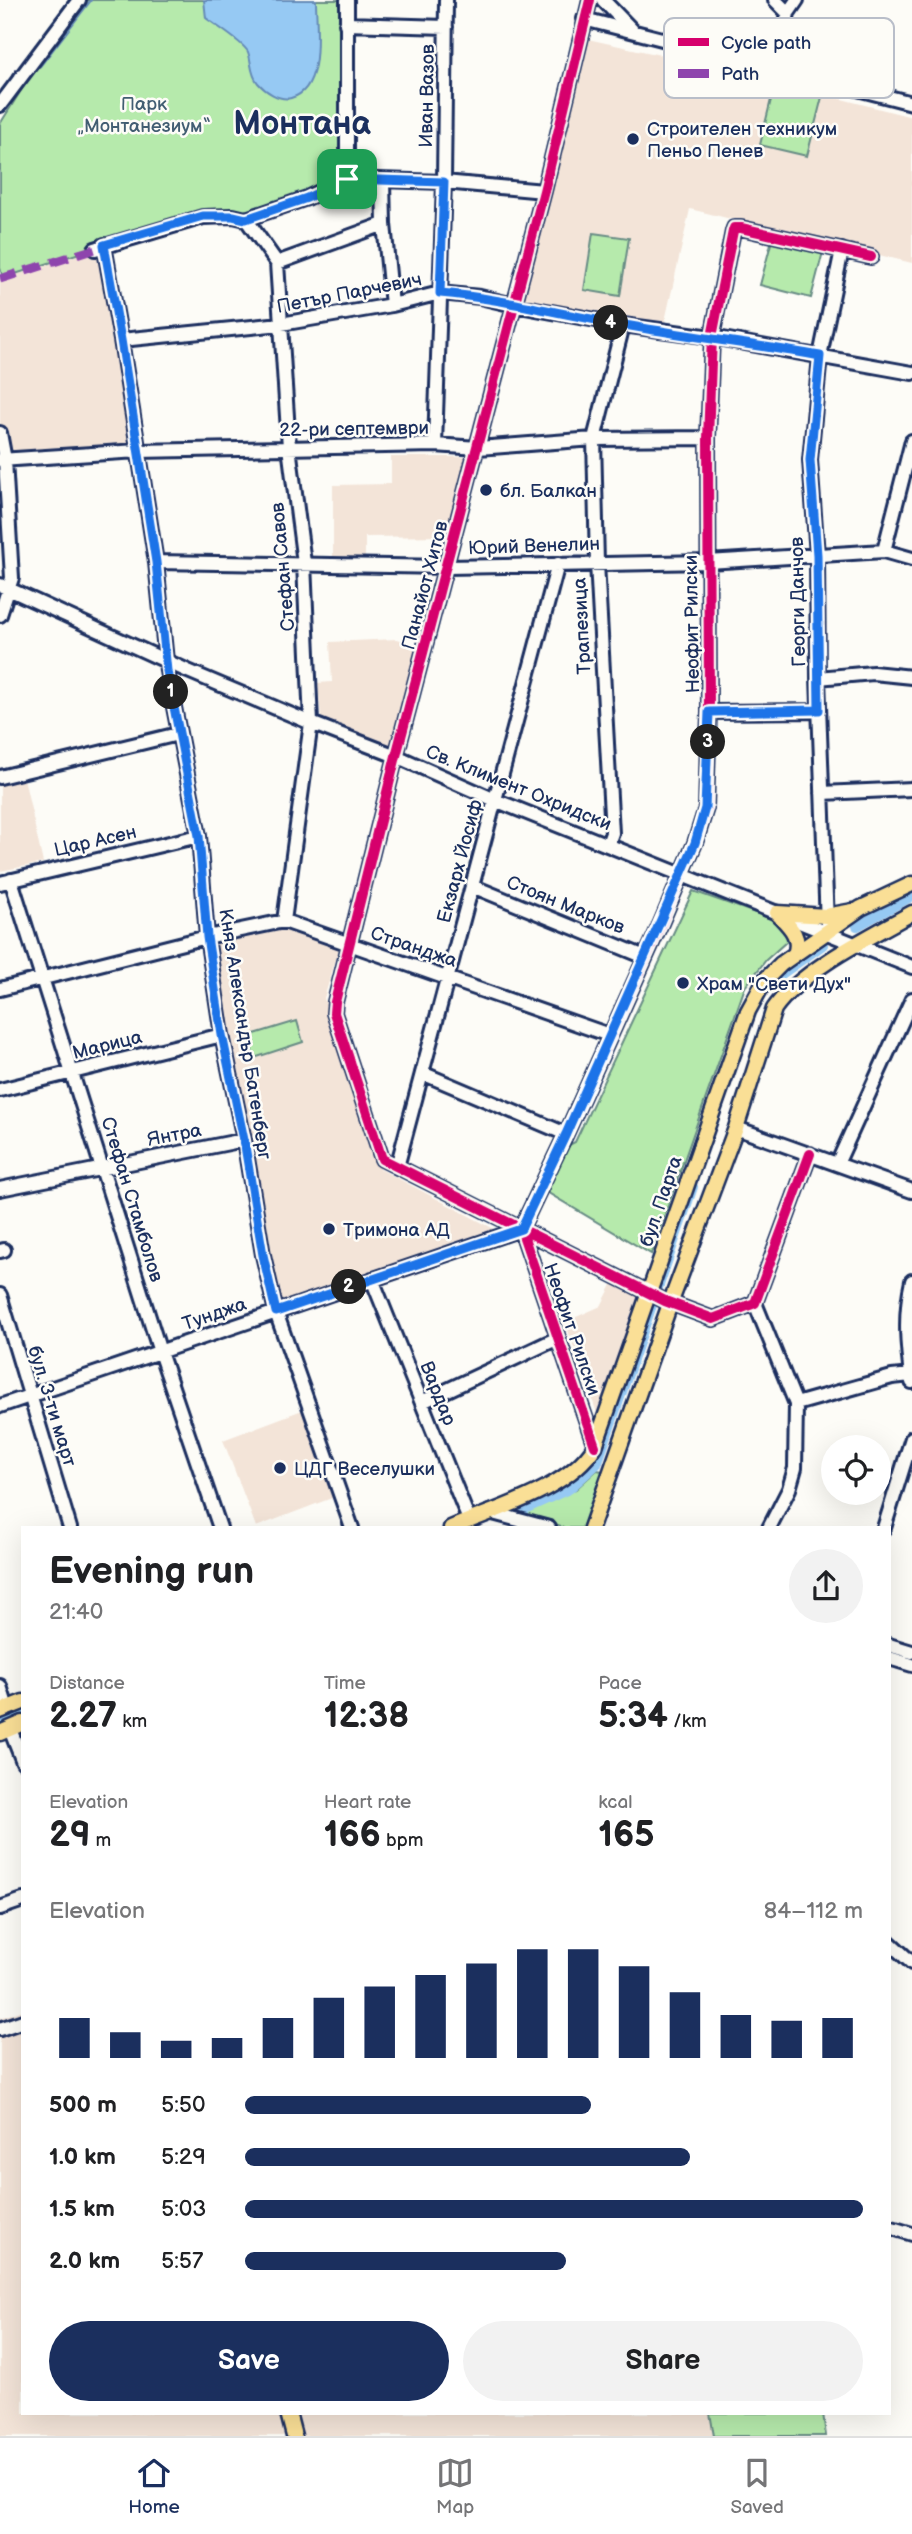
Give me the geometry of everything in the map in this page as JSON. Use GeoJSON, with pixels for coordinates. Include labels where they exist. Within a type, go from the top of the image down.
{"type":"FeatureCollection","features":[{"type":"Feature","properties":{"kind":"main road","name":"бул. Парта"},"geometry":{"type":"LineString","coordinates":[[591,1526],[748,1011],[765,980],[780,964],[861,908],[912,884]]}},
{"type":"Feature","properties":{"kind":"main road"},"geometry":{"type":"LineString","coordinates":[[777,913],[826,916],[861,908]]}},
{"type":"Feature","properties":{"kind":"main road"},"geometry":{"type":"LineString","coordinates":[[777,913],[796,938],[796,954]]}},
{"type":"Feature","properties":{"kind":"main road","name":"бул. Парта"},"geometry":{"type":"LineString","coordinates":[[489,1512],[555,1482],[575,1469],[595,1446],[736,1128],[774,1009],[782,997],[856,944],[912,913]]}},
{"type":"Feature","properties":{"kind":"main road"},"geometry":{"type":"LineString","coordinates":[[474,1525],[489,1512]]}},
{"type":"Feature","properties":{"kind":"main road"},"geometry":{"type":"LineString","coordinates":[[3,1710],[21,1703]]}},
{"type":"Feature","properties":{"kind":"main road"},"geometry":{"type":"LineString","coordinates":[[289,2415],[294,2436]]}},
{"type":"Feature","properties":{"kind":"street"},"geometry":{"type":"LineString","coordinates":[[0,105],[79,0]]}},
{"type":"Feature","properties":{"kind":"street"},"geometry":{"type":"LineString","coordinates":[[346,0],[347,179]]}},
{"type":"Feature","properties":{"kind":"street","name":"Иван Вазов"},"geometry":{"type":"LineString","coordinates":[[435,445],[444,182],[446,0]]}},
{"type":"Feature","properties":{"kind":"street","name":"Панайот Хитов"},"geometry":{"type":"LineString","coordinates":[[397,1167],[381,1156],[334,1013],[335,1002],[396,756],[544,191],[590,0]]}},
{"type":"Feature","properties":{"kind":"street"},"geometry":{"type":"LineString","coordinates":[[603,0],[633,32]]}},
{"type":"Feature","properties":{"kind":"street"},"geometry":{"type":"LineString","coordinates":[[775,0],[788,13]]}},
{"type":"Feature","properties":{"kind":"street"},"geometry":{"type":"LineString","coordinates":[[787,18],[797,0]]}},
{"type":"Feature","properties":{"kind":"street"},"geometry":{"type":"LineString","coordinates":[[584,19],[664,40]]}},
{"type":"Feature","properties":{"kind":"street"},"geometry":{"type":"LineString","coordinates":[[346,23],[446,27]]}},
{"type":"Feature","properties":{"kind":"street"},"geometry":{"type":"LineString","coordinates":[[893,98],[912,103]]}},
{"type":"Feature","properties":{"kind":"street"},"geometry":{"type":"LineString","coordinates":[[384,224],[277,263],[246,219],[307,198],[347,179],[444,182],[544,191]]}},
{"type":"Feature","properties":{"kind":"street"},"geometry":{"type":"LineString","coordinates":[[383,181],[384,224],[392,305]]}},
{"type":"Feature","properties":{"kind":"street","name":"Княз Александър Батенберг"},"geometry":{"type":"LineString","coordinates":[[246,219],[203,216],[99,247],[121,340],[156,562],[178,734],[199,836],[207,937],[222,1035],[244,1140],[263,1255],[276,1312],[351,1526]]}},
{"type":"Feature","properties":{"kind":"street","name":"Неофит Рилски"},"geometry":{"type":"LineString","coordinates":[[595,1446],[521,1229],[682,874],[705,808],[709,712],[708,438],[712,337],[734,229],[741,228],[842,250]]}},
{"type":"Feature","properties":{"kind":"street"},"geometry":{"type":"LineString","coordinates":[[842,250],[871,257]]}},
{"type":"Feature","properties":{"kind":"street","name":"Георги Данчов"},"geometry":{"type":"LineString","coordinates":[[827,932],[818,678],[817,555],[810,460],[820,356],[842,250]]}},
{"type":"Feature","properties":{"kind":"street","name":"Стефан Савов"},"geometry":{"type":"LineString","coordinates":[[277,263],[289,447],[304,563],[311,723],[284,921]]}},
{"type":"Feature","properties":{"kind":"street","name":"Петър Парчевич"},"geometry":{"type":"LineString","coordinates":[[121,340],[281,324],[392,305],[440,293],[480,297],[623,325],[712,337],[912,373]]}},
{"type":"Feature","properties":{"kind":"street","name":"Трапезица"},"geometry":{"type":"LineString","coordinates":[[608,844],[612,833],[597,563],[594,439],[623,325]]}},
{"type":"Feature","properties":{"kind":"street"},"geometry":{"type":"LineString","coordinates":[[0,433],[12,556],[12,578],[5,587],[0,615]]}},
{"type":"Feature","properties":{"kind":"street","name":"22-ри септември"},"geometry":{"type":"LineString","coordinates":[[2,460],[138,451],[435,445],[478,448],[594,439],[708,438]]}},
{"type":"Feature","properties":{"kind":"street"},"geometry":{"type":"LineString","coordinates":[[884,551],[912,441]]}},
{"type":"Feature","properties":{"kind":"street","name":"Юрий Венелин"},"geometry":{"type":"LineString","coordinates":[[156,562],[447,567],[708,562],[884,551],[912,559]]}},
{"type":"Feature","properties":{"kind":"street","name":"Екзарх Йосиф"},"geometry":{"type":"LineString","coordinates":[[397,1167],[558,564]]}},
{"type":"Feature","properties":{"kind":"street","name":"Св. Климент Охридски"},"geometry":{"type":"LineString","coordinates":[[5,587],[311,723],[396,756],[495,800],[912,967]]}},
{"type":"Feature","properties":{"kind":"street"},"geometry":{"type":"LineString","coordinates":[[818,678],[873,673],[912,677]]}},
{"type":"Feature","properties":{"kind":"street"},"geometry":{"type":"LineString","coordinates":[[709,712],[819,710]]}},
{"type":"Feature","properties":{"kind":"street"},"geometry":{"type":"LineString","coordinates":[[0,777],[178,734]]}},
{"type":"Feature","properties":{"kind":"street"},"geometry":{"type":"LineString","coordinates":[[822,793],[912,789]]}},
{"type":"Feature","properties":{"kind":"street","name":"Цар Асен"},"geometry":{"type":"LineString","coordinates":[[5,881],[199,836]]}},
{"type":"Feature","properties":{"kind":"street","name":"Стефан Стамболов"},"geometry":{"type":"LineString","coordinates":[[5,881],[43,979],[160,1352],[219,1526]]}},
{"type":"Feature","properties":{"kind":"street","name":"Стоян Марков"},"geometry":{"type":"LineString","coordinates":[[472,886],[645,957]]}},
{"type":"Feature","properties":{"kind":"street"},"geometry":{"type":"LineString","coordinates":[[0,989],[207,937],[284,921]]}},
{"type":"Feature","properties":{"kind":"street","name":"Странджа"},"geometry":{"type":"LineString","coordinates":[[284,921],[610,1035]]}},
{"type":"Feature","properties":{"kind":"street"},"geometry":{"type":"LineString","coordinates":[[837,1164],[912,999]]}},
{"type":"Feature","properties":{"kind":"street","name":"Марица"},"geometry":{"type":"LineString","coordinates":[[0,1090],[222,1035]]}},
{"type":"Feature","properties":{"kind":"street"},"geometry":{"type":"LineString","coordinates":[[422,1073],[566,1134]]}},
{"type":"Feature","properties":{"kind":"street"},"geometry":{"type":"LineString","coordinates":[[736,1128],[912,1191]]}},
{"type":"Feature","properties":{"kind":"street","name":"Янтра"},"geometry":{"type":"LineString","coordinates":[[0,1189],[244,1140]]}},
{"type":"Feature","properties":{"kind":"street"},"geometry":{"type":"LineString","coordinates":[[770,1526],[789,1489],[795,1468],[796,1404],[755,1303],[810,1154]]}},
{"type":"Feature","properties":{"kind":"street"},"geometry":{"type":"LineString","coordinates":[[397,1167],[659,1299],[713,1319],[755,1303]]}},
{"type":"Feature","properties":{"kind":"street","name":"Тунджа"},"geometry":{"type":"LineString","coordinates":[[0,1406],[521,1229]]}},
{"type":"Feature","properties":{"kind":"street","name":"Вардар"},"geometry":{"type":"LineString","coordinates":[[372,1279],[474,1525]]}},
{"type":"Feature","properties":{"kind":"street"},"geometry":{"type":"LineString","coordinates":[[796,1404],[892,1377],[911,1378],[906,1305],[912,1281]]}},
{"type":"Feature","properties":{"kind":"street","name":"бул. 3-ти март"},"geometry":{"type":"LineString","coordinates":[[0,1295],[68,1526]]}},
{"type":"Feature","properties":{"kind":"street"},"geometry":{"type":"LineString","coordinates":[[422,1402],[558,1338]]}},
{"type":"Feature","properties":{"kind":"street"},"geometry":{"type":"LineString","coordinates":[[885,1526],[912,1438]]}},
{"type":"Feature","properties":{"kind":"street"},"geometry":{"type":"LineString","coordinates":[[489,1512],[542,1526]]}},
{"type":"Feature","properties":{"kind":"street"},"geometry":{"type":"LineString","coordinates":[[891,1646],[912,1652]]}},
{"type":"Feature","properties":{"kind":"street"},"geometry":{"type":"LineString","coordinates":[[891,1659],[912,1665]]}},
{"type":"Feature","properties":{"kind":"street"},"geometry":{"type":"LineString","coordinates":[[0,1686],[3,1710]]}},
{"type":"Feature","properties":{"kind":"street"},"geometry":{"type":"LineString","coordinates":[[11,1728],[21,1756]]}},
{"type":"Feature","properties":{"kind":"street"},"geometry":{"type":"LineString","coordinates":[[0,1908],[21,1901]]}},
{"type":"Feature","properties":{"kind":"street"},"geometry":{"type":"LineString","coordinates":[[891,1944],[912,1963]]}},
{"type":"Feature","properties":{"kind":"street"},"geometry":{"type":"LineString","coordinates":[[0,2029],[21,2022]]}},
{"type":"Feature","properties":{"kind":"street"},"geometry":{"type":"LineString","coordinates":[[891,2228],[912,2234]]}},
{"type":"Feature","properties":{"kind":"shaded area"},"geometry":{"type":"Polygon","coordinates":[[[583,38],[664,56],[664,98],[838,98],[912,117],[912,263],[690,209],[663,330],[520,304],[583,38]]]}},
{"type":"Feature","properties":{"kind":"shaded area"},"geometry":{"type":"Polygon","coordinates":[[[95,249],[121,340],[138,451],[5,460],[0,430],[0,280],[95,249]]]}},
{"type":"Feature","properties":{"kind":"shaded area"},"geometry":{"type":"Polygon","coordinates":[[[391,457],[470,457],[446,536],[365,537],[365,558],[333,557],[333,485],[391,484],[391,457]]]}},
{"type":"Feature","properties":{"kind":"shaded area"},"geometry":{"type":"Polygon","coordinates":[[[397,639],[419,645],[394,748],[321,718],[318,683],[332,682],[330,642],[397,639]]]}},
{"type":"Feature","properties":{"kind":"shaded area"},"geometry":{"type":"Polygon","coordinates":[[[24,778],[43,863],[0,871],[0,784],[24,778]]]}},
{"type":"Feature","properties":{"kind":"shaded area"},"geometry":{"type":"Polygon","coordinates":[[[280,927],[339,949],[324,998],[380,1169],[496,1230],[281,1302],[227,1027],[214,942],[280,927]]]}},
{"type":"Feature","properties":{"kind":"shaded area"},"geometry":{"type":"Polygon","coordinates":[[[613,1283],[640,1295],[625,1338],[627,1353],[605,1419],[598,1416],[565,1322],[601,1306],[613,1283]]]}},
{"type":"Feature","properties":{"kind":"shaded area","name":"ЦДГ Веселушки"},"geometry":{"type":"Polygon","coordinates":[[[305,1409],[337,1496],[256,1526],[223,1440],[305,1409]]]}},
{"type":"Feature","properties":{"kind":"shaded area"},"geometry":{"type":"Polygon","coordinates":[[[21,2011],[21,2415],[710,2415],[714,2436],[0,2436],[0,2018],[21,2011]]]}},
{"type":"Feature","properties":{"kind":"green space","name":"Парк „Монтанезиум“"},"geometry":{"type":"Polygon","coordinates":[[[88,0],[346,0],[347,179],[307,198],[104,245],[3,278],[0,268],[0,124],[37,65],[88,0]]]}},
{"type":"Feature","properties":{"kind":"green space"},"geometry":{"type":"Polygon","coordinates":[[[771,98],[822,98],[807,156],[760,145],[771,98]]]}},
{"type":"Feature","properties":{"kind":"green space"},"geometry":{"type":"Polygon","coordinates":[[[593,233],[629,238],[620,296],[584,290],[593,233]]]}},
{"type":"Feature","properties":{"kind":"green space"},"geometry":{"type":"Polygon","coordinates":[[[773,236],[824,248],[811,298],[760,285],[773,236]]]}},
{"type":"Feature","properties":{"kind":"green space"},"geometry":{"type":"Polygon","coordinates":[[[693,891],[775,920],[786,932],[787,941],[766,960],[745,987],[651,1254],[545,1191],[567,1146],[575,1142],[693,891]]]}},
{"type":"Feature","properties":{"kind":"green space"},"geometry":{"type":"Polygon","coordinates":[[[297,1021],[303,1042],[254,1058],[248,1036],[297,1021]]]}},
{"type":"Feature","properties":{"kind":"green space"},"geometry":{"type":"Polygon","coordinates":[[[597,1470],[603,1471],[586,1526],[558,1526],[525,1515],[524,1512],[576,1489],[597,1470]]]}},
{"type":"Feature","properties":{"kind":"green space"},"geometry":{"type":"Polygon","coordinates":[[[710,2415],[823,2415],[826,2436],[714,2436],[710,2415]]]}},
{"type":"Feature","properties":{"kind":"water"},"geometry":{"type":"Polygon","coordinates":[[[204,0],[316,0],[317,41],[314,70],[302,92],[291,98],[282,98],[261,86],[255,79],[245,48],[206,18],[204,0]]]}},
{"type":"Feature","properties":{"kind":"waterway"},"geometry":{"type":"LineString","coordinates":[[40,66],[91,0]]}},
{"type":"Feature","properties":{"kind":"waterway"},"geometry":{"type":"LineString","coordinates":[[857,926],[912,896]]}},
{"type":"Feature","properties":{"kind":"waterway"},"geometry":{"type":"LineString","coordinates":[[772,981],[823,945]]}},
{"type":"Feature","properties":{"kind":"waterway"},"geometry":{"type":"LineString","coordinates":[[525,1509],[569,1489],[597,1464],[693,1187]]}},
{"type":"Feature","properties":{"kind":"waterway"},"geometry":{"type":"LineString","coordinates":[[0,1722],[21,1714]]}},
{"type":"Feature","properties":{"kind":"marked path"},"geometry":{"type":"LineString","coordinates":[[0,279],[95,249]]}},
{"type":"Feature","properties":{"kind":"cycle path"},"geometry":{"type":"LineString","coordinates":[[590,0],[544,191],[396,756],[334,1013],[382,1159],[665,1301],[713,1319],[755,1303],[810,1154]]}},
{"type":"Feature","properties":{"kind":"cycle path"},"geometry":{"type":"LineString","coordinates":[[595,1446],[521,1229],[661,923],[695,843],[706,808],[709,712],[708,438],[712,337],[733,231],[734,228],[741,228],[871,257]]}},
{"type":"Feature","properties":{"kind":"place","name":"Строителен техникум Пеньо Пенев"},"geometry":{"type":"Point","coordinates":[633,139]}},
{"type":"Feature","properties":{"kind":"place","name":"бл. Балкан"},"geometry":{"type":"Point","coordinates":[486,490]}},
{"type":"Feature","properties":{"kind":"place","name":"Храм \"Свети Дух\""},"geometry":{"type":"Point","coordinates":[683,983]}},
{"type":"Feature","properties":{"kind":"place","name":"Тримона АД"},"geometry":{"type":"Point","coordinates":[329,1229]}},
{"type":"Feature","properties":{"kind":"place","name":"ЦДГ Веселушки"},"geometry":{"type":"Point","coordinates":[280,1468]}},
{"type":"Feature","properties":{"kind":"district","name":"Монтана"},"geometry":{"type":"Point","coordinates":[302,122]}},
{"type":"Feature","properties":{"kind":"route"},"geometry":{"type":"LineString","coordinates":[[347,179],[444,182],[440,293],[480,297],[623,325],[820,356],[810,460],[817,555],[819,710],[709,712],[705,808],[695,843],[521,1229],[276,1312],[222,1035],[207,937],[199,836],[167,671],[156,562],[104,245],[203,216],[246,219],[307,198],[347,179]]}}]}
